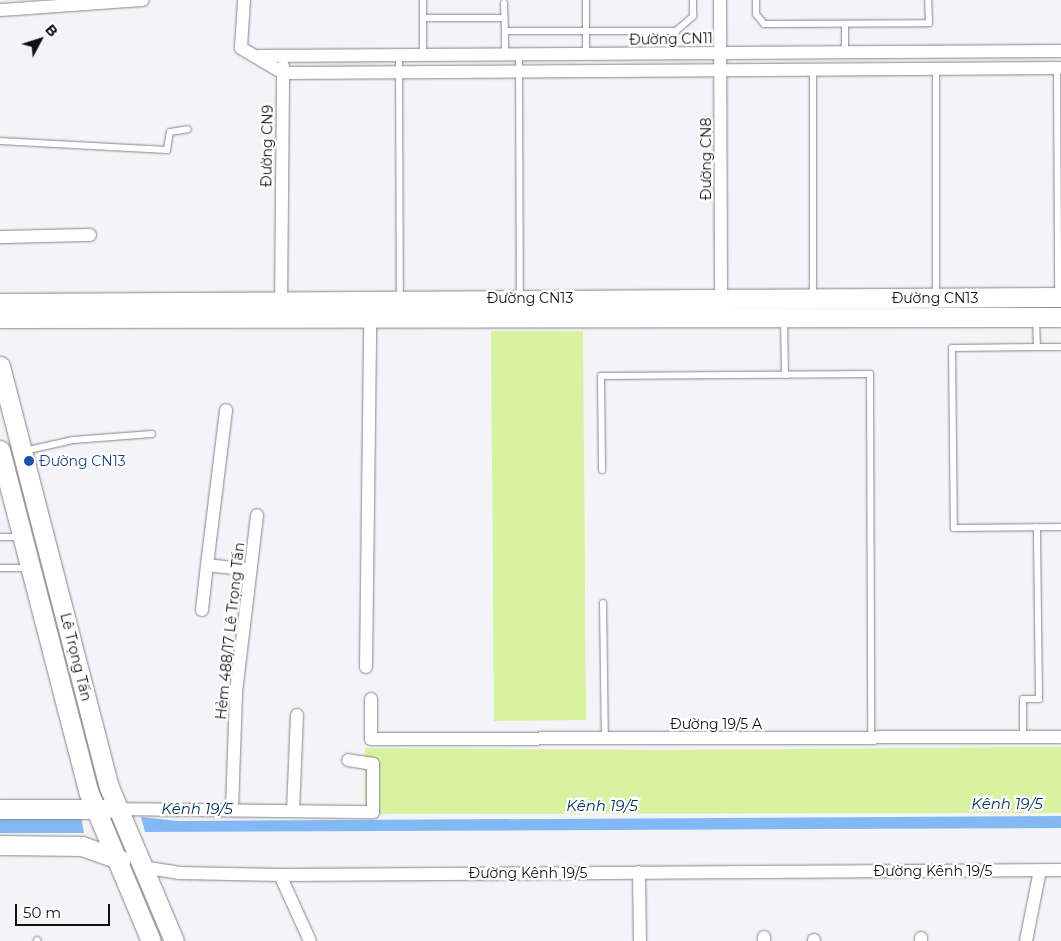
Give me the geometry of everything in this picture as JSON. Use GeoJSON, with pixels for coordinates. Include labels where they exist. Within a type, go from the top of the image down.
{"type":"FeatureCollection","features":[{"type":"Feature","properties":{"kind":"street"},"geometry":{"type":"LineString","coordinates":[[0,10],[91,2],[143,0]]}},
{"type":"Feature","properties":{"kind":"street"},"geometry":{"type":"LineString","coordinates":[[244,0],[241,48],[259,56],[283,74],[1059,68]]}},
{"type":"Feature","properties":{"kind":"street","name":"Đường CN8"},"geometry":{"type":"LineString","coordinates":[[720,0],[721,317]]}},
{"type":"Feature","properties":{"kind":"street","name":"Đường CN11"},"geometry":{"type":"LineString","coordinates":[[259,56],[1061,51]]}},
{"type":"Feature","properties":{"kind":"street","name":"Đường CN9"},"geometry":{"type":"LineString","coordinates":[[281,308],[282,56]]}},
{"type":"Feature","properties":{"kind":"street"},"geometry":{"type":"LineString","coordinates":[[0,237],[90,235]]}},
{"type":"Feature","properties":{"kind":"street","name":"Đường CN13"},"geometry":{"type":"LineString","coordinates":[[0,303],[281,308],[400,299],[1060,297]]}},
{"type":"Feature","properties":{"kind":"street"},"geometry":{"type":"LineString","coordinates":[[400,299],[400,318]]}},
{"type":"Feature","properties":{"kind":"street","name":"Đường CN13"},"geometry":{"type":"LineString","coordinates":[[0,318],[222,308]]}},
{"type":"Feature","properties":{"kind":"street","name":"Đường CN13"},"geometry":{"type":"LineString","coordinates":[[281,308],[370,318],[1061,317]]}},
{"type":"Feature","properties":{"kind":"street"},"geometry":{"type":"LineString","coordinates":[[366,667],[370,318]]}},
{"type":"Feature","properties":{"kind":"street","name":"Lê Trọng Tấn"},"geometry":{"type":"LineString","coordinates":[[0,366],[116,809],[174,941]]}},
{"type":"Feature","properties":{"kind":"street"},"geometry":{"type":"LineString","coordinates":[[202,610],[226,410]]}},
{"type":"Feature","properties":{"kind":"street","name":"Lê Trọng Tấn"},"geometry":{"type":"LineString","coordinates":[[0,450],[95,809],[151,941]]}},
{"type":"Feature","properties":{"kind":"street","name":"Hẻm 488/17 Lê Trọng Tấn"},"geometry":{"type":"LineString","coordinates":[[232,809],[236,692],[257,515]]}},
{"type":"Feature","properties":{"kind":"street"},"geometry":{"type":"LineString","coordinates":[[207,566],[250,570]]}},
{"type":"Feature","properties":{"kind":"street","name":"Đường 19/5 A"},"geometry":{"type":"LineString","coordinates":[[371,699],[371,739],[1061,738]]}},
{"type":"Feature","properties":{"kind":"street"},"geometry":{"type":"LineString","coordinates":[[293,811],[297,715]]}},
{"type":"Feature","properties":{"kind":"street"},"geometry":{"type":"LineString","coordinates":[[0,810],[232,809],[373,812],[373,764],[348,760]]}},
{"type":"Feature","properties":{"kind":"street","name":"Đường Kênh 19/5"},"geometry":{"type":"LineString","coordinates":[[0,845],[82,846],[142,867],[179,873],[280,875],[1061,870]]}},
{"type":"Feature","properties":{"kind":"street"},"geometry":{"type":"LineString","coordinates":[[1026,941],[1040,870]]}},
{"type":"Feature","properties":{"kind":"street"},"geometry":{"type":"LineString","coordinates":[[639,872],[640,941]]}},
{"type":"Feature","properties":{"kind":"street"},"geometry":{"type":"LineString","coordinates":[[280,875],[310,941]]}},
{"type":"Feature","properties":{"kind":"lane"},"geometry":{"type":"LineString","coordinates":[[422,0],[423,55]]}},
{"type":"Feature","properties":{"kind":"lane"},"geometry":{"type":"LineString","coordinates":[[586,0],[586,55]]}},
{"type":"Feature","properties":{"kind":"lane"},"geometry":{"type":"LineString","coordinates":[[505,31],[676,31],[693,16],[693,0]]}},
{"type":"Feature","properties":{"kind":"lane"},"geometry":{"type":"LineString","coordinates":[[756,0],[756,14],[764,24],[929,23],[928,0]]}},
{"type":"Feature","properties":{"kind":"lane"},"geometry":{"type":"LineString","coordinates":[[504,3],[505,55]]}},
{"type":"Feature","properties":{"kind":"lane"},"geometry":{"type":"LineString","coordinates":[[423,18],[504,18]]}},
{"type":"Feature","properties":{"kind":"lane"},"geometry":{"type":"LineString","coordinates":[[845,24],[845,51]]}},
{"type":"Feature","properties":{"kind":"lane"},"geometry":{"type":"LineString","coordinates":[[399,54],[400,299]]}},
{"type":"Feature","properties":{"kind":"lane"},"geometry":{"type":"LineString","coordinates":[[519,55],[520,298]]}},
{"type":"Feature","properties":{"kind":"lane"},"geometry":{"type":"LineString","coordinates":[[1059,68],[1060,297]]}},
{"type":"Feature","properties":{"kind":"lane"},"geometry":{"type":"LineString","coordinates":[[936,70],[936,298]]}},
{"type":"Feature","properties":{"kind":"lane"},"geometry":{"type":"LineString","coordinates":[[813,71],[813,298]]}},
{"type":"Feature","properties":{"kind":"lane"},"geometry":{"type":"LineString","coordinates":[[0,141],[167,150],[170,132],[188,129]]}},
{"type":"Feature","properties":{"kind":"lane"},"geometry":{"type":"LineString","coordinates":[[784,317],[785,374]]}},
{"type":"Feature","properties":{"kind":"lane"},"geometry":{"type":"LineString","coordinates":[[1036,317],[1037,347]]}},
{"type":"Feature","properties":{"kind":"lane"},"geometry":{"type":"LineString","coordinates":[[1061,347],[952,348],[954,528],[1061,527]]}},
{"type":"Feature","properties":{"kind":"lane"},"geometry":{"type":"LineString","coordinates":[[602,470],[601,376],[870,374],[871,739]]}},
{"type":"Feature","properties":{"kind":"lane"},"geometry":{"type":"LineString","coordinates":[[23,452],[73,440],[152,434]]}},
{"type":"Feature","properties":{"kind":"lane"},"geometry":{"type":"LineString","coordinates":[[1023,738],[1023,699],[1039,699],[1037,527]]}},
{"type":"Feature","properties":{"kind":"lane"},"geometry":{"type":"LineString","coordinates":[[0,538],[23,537]]}},
{"type":"Feature","properties":{"kind":"lane"},"geometry":{"type":"LineString","coordinates":[[0,568],[30,568]]}},
{"type":"Feature","properties":{"kind":"lane"},"geometry":{"type":"LineString","coordinates":[[603,604],[605,738]]}},
{"type":"Feature","properties":{"kind":"green space"},"geometry":{"type":"Polygon","coordinates":[[[491,331],[583,331],[586,720],[494,721],[491,331]]]}},
{"type":"Feature","properties":{"kind":"green space"},"geometry":{"type":"Polygon","coordinates":[[[1061,747],[1061,813],[365,814],[365,748],[663,750],[1061,747]]]}},
{"type":"Feature","properties":{"kind":"water"},"geometry":{"type":"Polygon","coordinates":[[[1061,816],[1061,828],[145,832],[141,817],[178,821],[1061,816]]]}},
{"type":"Feature","properties":{"kind":"water"},"geometry":{"type":"Polygon","coordinates":[[[81,817],[84,833],[0,833],[0,818],[81,817]]]}},
{"type":"Feature","properties":{"kind":"place","name":"Đường CN13"},"geometry":{"type":"Point","coordinates":[29,461]}},
{"type":"Feature","properties":{"kind":"water label","name":"Kênh 19/5"},"geometry":{"type":"Point","coordinates":[1007,804]}},
{"type":"Feature","properties":{"kind":"water label","name":"Kênh 19/5"},"geometry":{"type":"Point","coordinates":[602,806]}},
{"type":"Feature","properties":{"kind":"water label","name":"Kênh 19/5"},"geometry":{"type":"Point","coordinates":[197,809]}}]}
